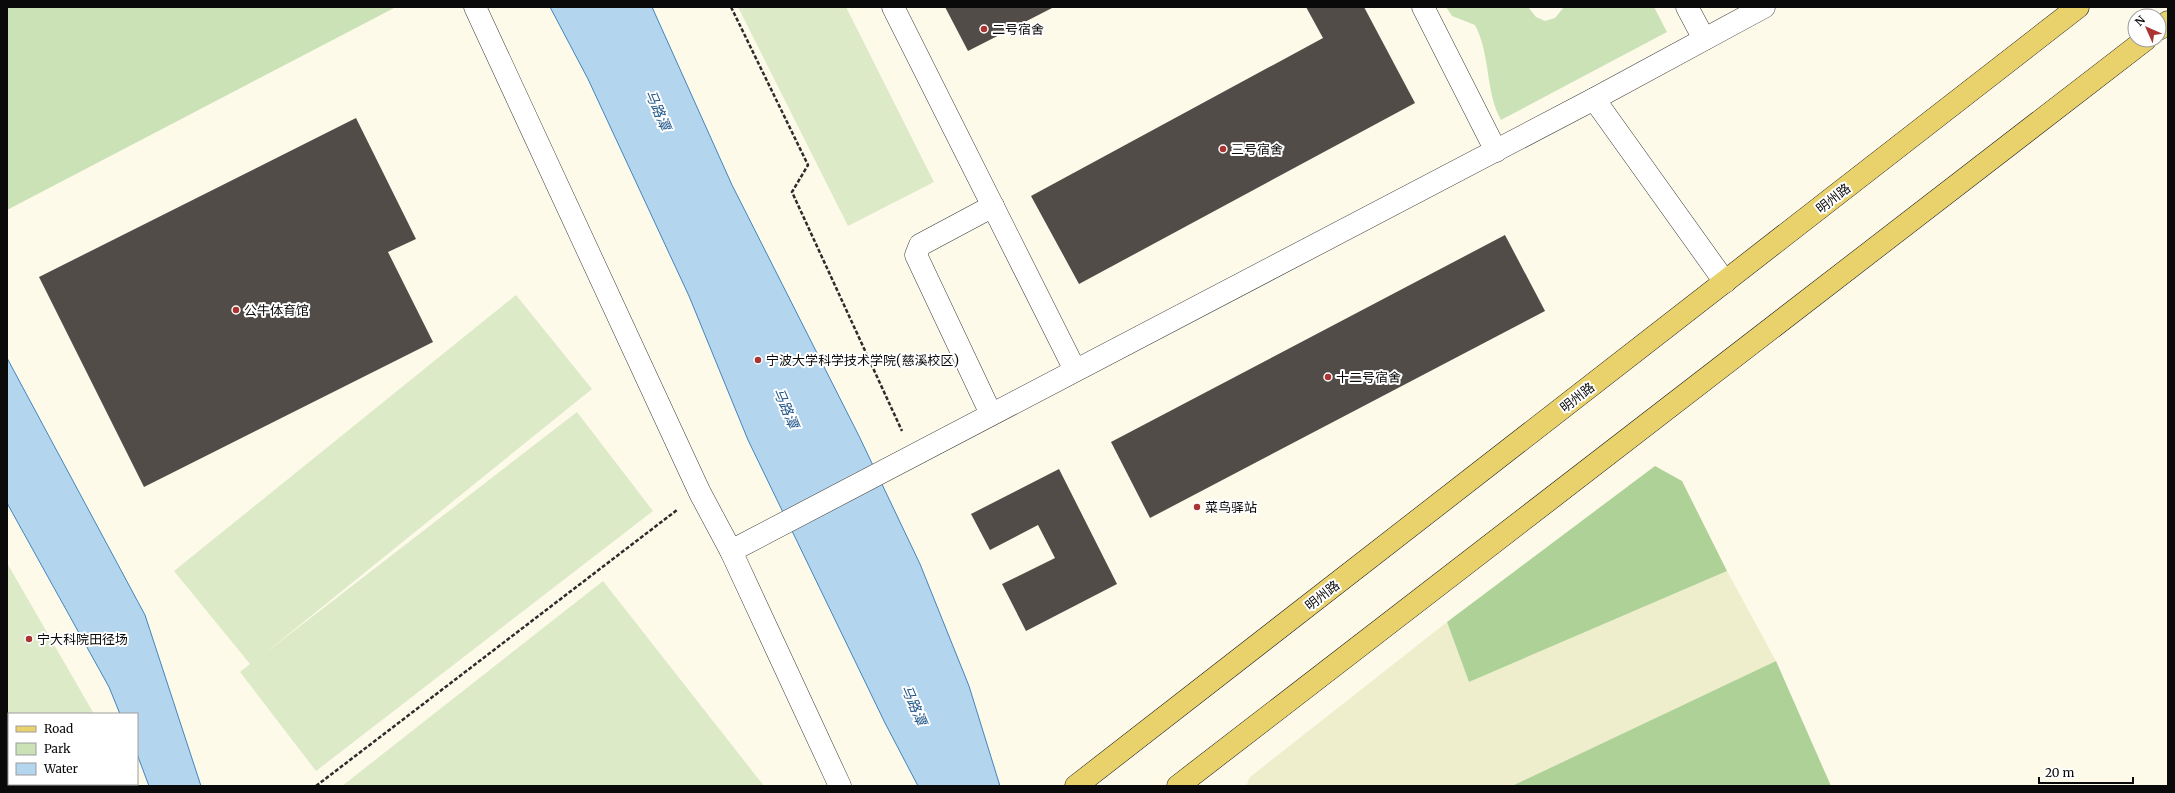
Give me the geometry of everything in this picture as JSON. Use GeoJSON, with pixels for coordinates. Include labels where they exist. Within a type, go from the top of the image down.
{"type":"FeatureCollection","features":[{"type":"Feature","properties":{"kind":"main road","name":"明州路"},"geometry":{"type":"LineString","coordinates":[[1076,786],[2078,7]]}},
{"type":"Feature","properties":{"kind":"main road"},"geometry":{"type":"LineString","coordinates":[[1178,786],[2135,48]]}},
{"type":"Feature","properties":{"kind":"street"},"geometry":{"type":"LineString","coordinates":[[476,7],[700,493],[731,551],[840,786]]}},
{"type":"Feature","properties":{"kind":"street"},"geometry":{"type":"LineString","coordinates":[[893,7],[1075,370]]}},
{"type":"Feature","properties":{"kind":"street"},"geometry":{"type":"LineString","coordinates":[[1423,7],[1496,150]]}},
{"type":"Feature","properties":{"kind":"street"},"geometry":{"type":"LineString","coordinates":[[1687,7],[1704,39]]}},
{"type":"Feature","properties":{"kind":"street"},"geometry":{"type":"LineString","coordinates":[[731,551],[782,526],[913,455],[1594,99],[1764,7]]}},
{"type":"Feature","properties":{"kind":"street"},"geometry":{"type":"LineString","coordinates":[[1594,99],[1725,282]]}},
{"type":"Feature","properties":{"kind":"street"},"geometry":{"type":"LineString","coordinates":[[991,414],[916,255],[920,245],[993,206]]}},
{"type":"Feature","properties":{"kind":"path"},"geometry":{"type":"LineString","coordinates":[[731,7],[808,164],[792,192],[913,455]]}},
{"type":"Feature","properties":{"kind":"path"},"geometry":{"type":"LineString","coordinates":[[316,786],[700,493]]}},
{"type":"Feature","properties":{"kind":"green space"},"geometry":{"type":"Polygon","coordinates":[[[7,7],[396,7],[7,210],[7,7]]]}},
{"type":"Feature","properties":{"kind":"green space"},"geometry":{"type":"Polygon","coordinates":[[[738,7],[846,7],[934,182],[848,226],[738,7]]]}},
{"type":"Feature","properties":{"kind":"green space"},"geometry":{"type":"Polygon","coordinates":[[[1446,7],[1528,7],[1536,17],[1545,21],[1555,18],[1564,7],[1654,7],[1667,32],[1501,120],[1492,97],[1484,49],[1475,25],[1452,16],[1446,7]]]}},
{"type":"Feature","properties":{"kind":"green space"},"geometry":{"type":"Polygon","coordinates":[[[516,295],[592,389],[264,654],[577,412],[653,511],[316,771],[240,672],[250,664],[174,571],[516,295]]]}},
{"type":"Feature","properties":{"kind":"green space"},"geometry":{"type":"Polygon","coordinates":[[[1655,466],[1682,481],[1727,571],[1469,682],[1447,622],[1655,466]]]}},
{"type":"Feature","properties":{"kind":"green space","name":"宁大科院田径场"},"geometry":{"type":"Polygon","coordinates":[[[7,563],[93,713],[8,713],[8,785],[114,786],[7,786],[7,563]]]}},
{"type":"Feature","properties":{"kind":"green space"},"geometry":{"type":"Polygon","coordinates":[[[1727,571],[1776,661],[1512,786],[1246,786],[1250,777],[1447,622],[1469,682],[1727,571]]]}},
{"type":"Feature","properties":{"kind":"green space"},"geometry":{"type":"Polygon","coordinates":[[[603,581],[764,786],[342,786],[603,581]]]}},
{"type":"Feature","properties":{"kind":"green space"},"geometry":{"type":"Polygon","coordinates":[[[1776,661],[1831,786],[1512,786],[1776,661]]]}},
{"type":"Feature","properties":{"kind":"water","name":"马路潭"},"geometry":{"type":"Polygon","coordinates":[[[550,7],[652,7],[732,185],[859,436],[920,564],[969,686],[1000,786],[918,786],[885,723],[748,440],[689,296],[588,79],[550,7]]]}},
{"type":"Feature","properties":{"kind":"water"},"geometry":{"type":"Polygon","coordinates":[[[7,358],[145,615],[201,786],[149,786],[138,757],[138,713],[120,713],[109,687],[7,503],[7,358]]]}},
{"type":"Feature","properties":{"kind":"building","name":"二号宿舍"},"geometry":{"type":"Polygon","coordinates":[[[945,7],[1054,7],[968,51],[945,7]]]}},
{"type":"Feature","properties":{"kind":"building","name":"三号宿舍"},"geometry":{"type":"Polygon","coordinates":[[[1306,7],[1364,7],[1415,103],[1079,284],[1031,196],[1323,38],[1306,7]]]}},
{"type":"Feature","properties":{"kind":"building","name":"公牛体育馆"},"geometry":{"type":"Polygon","coordinates":[[[356,118],[416,239],[388,252],[433,342],[144,487],[39,277],[356,118]]]}},
{"type":"Feature","properties":{"kind":"building","name":"十二号宿舍"},"geometry":{"type":"Polygon","coordinates":[[[1505,235],[1545,311],[1150,518],[1111,442],[1505,235]]]}},
{"type":"Feature","properties":{"kind":"building"},"geometry":{"type":"Polygon","coordinates":[[[1059,469],[1117,584],[1026,631],[1002,584],[1055,558],[1038,525],[990,550],[971,514],[1059,469]]]}},
{"type":"Feature","properties":{"kind":"place","name":"二号宿舍"},"geometry":{"type":"Point","coordinates":[984,29]}},
{"type":"Feature","properties":{"kind":"place","name":"三号宿舍"},"geometry":{"type":"Point","coordinates":[1223,149]}},
{"type":"Feature","properties":{"kind":"place","name":"公牛体育馆"},"geometry":{"type":"Point","coordinates":[236,310]}},
{"type":"Feature","properties":{"kind":"place","name":"宁波大学科学技术学院(慈溪校区)"},"geometry":{"type":"Point","coordinates":[758,360]}},
{"type":"Feature","properties":{"kind":"place","name":"十二号宿舍"},"geometry":{"type":"Point","coordinates":[1328,377]}},
{"type":"Feature","properties":{"kind":"place","name":"菜鸟驿站"},"geometry":{"type":"Point","coordinates":[1197,507]}},
{"type":"Feature","properties":{"kind":"place","name":"宁大科院田径场"},"geometry":{"type":"Point","coordinates":[29,639]}}]}
